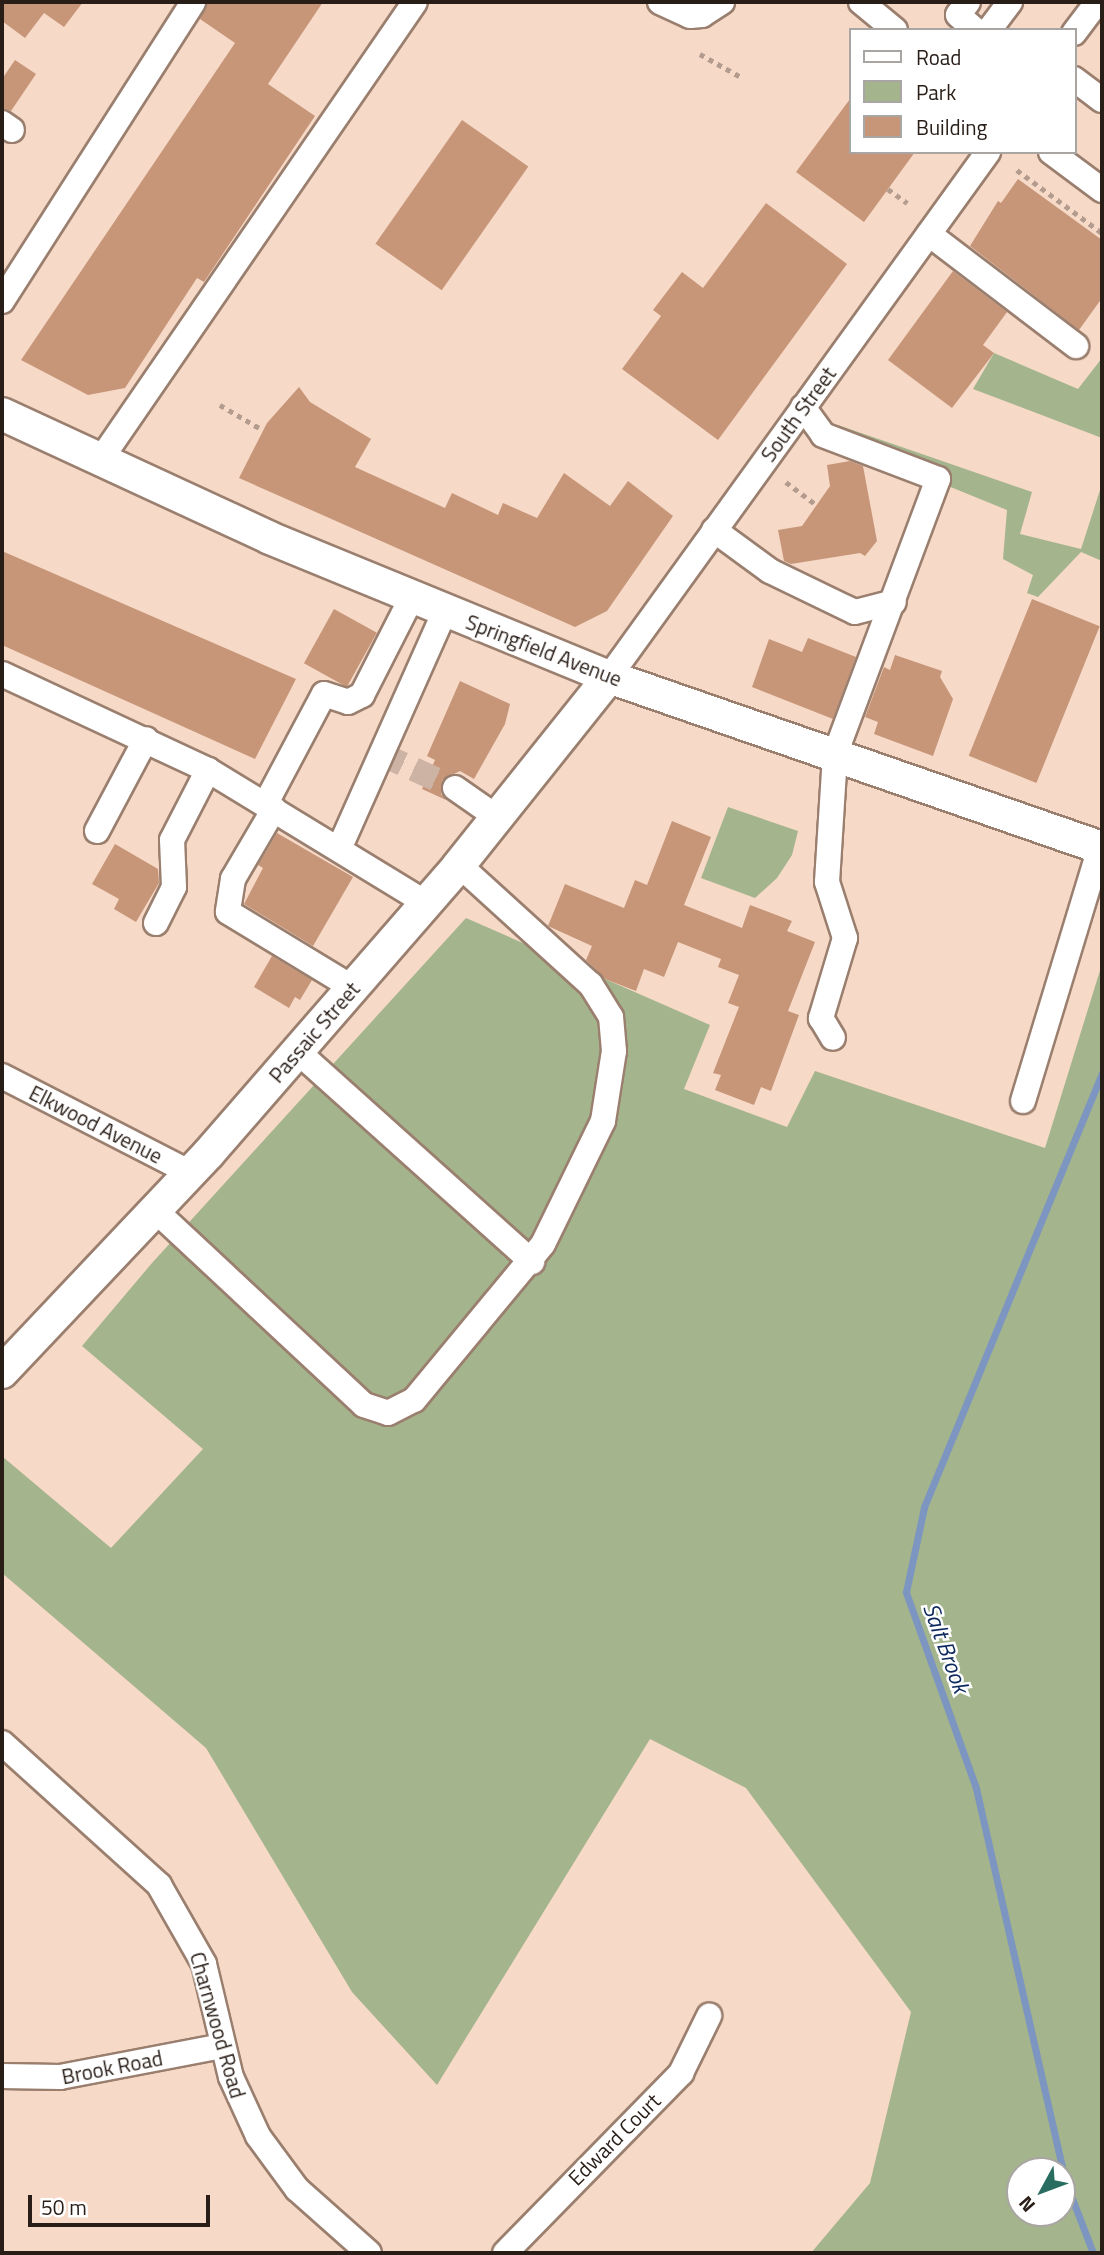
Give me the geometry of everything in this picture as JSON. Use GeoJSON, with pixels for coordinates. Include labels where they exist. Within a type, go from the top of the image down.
{"type":"FeatureCollection","features":[{"type":"Feature","properties":{"kind":"main road","name":"Springfield Avenue"},"geometry":{"type":"LineString","coordinates":[[2,414],[412,597],[609,677],[1101,848]]}},
{"type":"Feature","properties":{"kind":"main road","name":"Passaic Street"},"geometry":{"type":"LineString","coordinates":[[2,1372],[191,1173],[353,988],[498,818],[609,677]]}},
{"type":"Feature","properties":{"kind":"street"},"geometry":{"type":"LineString","coordinates":[[101,459],[415,2]]}},
{"type":"Feature","properties":{"kind":"street"},"geometry":{"type":"LineString","coordinates":[[660,2],[690,16],[702,15],[722,2]]}},
{"type":"Feature","properties":{"kind":"street"},"geometry":{"type":"LineString","coordinates":[[861,2],[893,28]]}},
{"type":"Feature","properties":{"kind":"street"},"geometry":{"type":"LineString","coordinates":[[968,2],[958,15],[973,28]]}},
{"type":"Feature","properties":{"kind":"street"},"geometry":{"type":"LineString","coordinates":[[990,28],[1010,2]]}},
{"type":"Feature","properties":{"kind":"street"},"geometry":{"type":"LineString","coordinates":[[1076,30],[1097,2]]}},
{"type":"Feature","properties":{"kind":"street"},"geometry":{"type":"LineString","coordinates":[[2,301],[189,8]]}},
{"type":"Feature","properties":{"kind":"street"},"geometry":{"type":"LineString","coordinates":[[1076,80],[1102,100]]}},
{"type":"Feature","properties":{"kind":"street","name":"South Street"},"geometry":{"type":"LineString","coordinates":[[609,677],[987,154]]}},
{"type":"Feature","properties":{"kind":"street"},"geometry":{"type":"LineString","coordinates":[[1056,156],[1102,190]]}},
{"type":"Feature","properties":{"kind":"street"},"geometry":{"type":"LineString","coordinates":[[929,234],[1076,346]]}},
{"type":"Feature","properties":{"kind":"street"},"geometry":{"type":"LineString","coordinates":[[803,407],[823,435],[938,479],[835,755],[827,882],[845,938],[821,1018],[833,1038]]}},
{"type":"Feature","properties":{"kind":"street"},"geometry":{"type":"LineString","coordinates":[[714,530],[770,571],[855,612],[894,602]]}},
{"type":"Feature","properties":{"kind":"street"},"geometry":{"type":"LineString","coordinates":[[353,988],[228,912],[233,879],[324,694],[348,702],[362,695],[412,597]]}},
{"type":"Feature","properties":{"kind":"street"},"geometry":{"type":"LineString","coordinates":[[339,849],[445,611]]}},
{"type":"Feature","properties":{"kind":"street"},"geometry":{"type":"LineString","coordinates":[[2,674],[208,770],[426,903]]}},
{"type":"Feature","properties":{"kind":"street"},"geometry":{"type":"LineString","coordinates":[[97,831],[146,739]]}},
{"type":"Feature","properties":{"kind":"street"},"geometry":{"type":"LineString","coordinates":[[156,923],[174,887],[172,840],[208,770]]}},
{"type":"Feature","properties":{"kind":"street"},"geometry":{"type":"LineString","coordinates":[[458,790],[498,818]]}},
{"type":"Feature","properties":{"kind":"street"},"geometry":{"type":"LineString","coordinates":[[1023,1101],[1101,848]]}},
{"type":"Feature","properties":{"kind":"street"},"geometry":{"type":"LineString","coordinates":[[156,1211],[376,1412],[401,1410],[414,1400],[531,1262],[603,1121],[614,1051],[611,1017],[590,984],[458,866]]}},
{"type":"Feature","properties":{"kind":"street"},"geometry":{"type":"LineString","coordinates":[[297,1051],[531,1262]]}},
{"type":"Feature","properties":{"kind":"street","name":"Elkwood Avenue"},"geometry":{"type":"LineString","coordinates":[[2,1076],[191,1173]]}},
{"type":"Feature","properties":{"kind":"street","name":"Charnwood Road"},"geometry":{"type":"LineString","coordinates":[[2,1743],[159,1885],[204,1964],[222,2046],[243,2107],[276,2164],[320,2212],[369,2253]]}},
{"type":"Feature","properties":{"kind":"street","name":"Edward Court"},"geometry":{"type":"LineString","coordinates":[[505,2253],[681,2073],[709,2016]]}},
{"type":"Feature","properties":{"kind":"street","name":"Brook Road"},"geometry":{"type":"LineString","coordinates":[[2,2076],[60,2077],[222,2046]]}},
{"type":"Feature","properties":{"kind":"path"},"geometry":{"type":"LineString","coordinates":[[699,54],[741,78]]}},
{"type":"Feature","properties":{"kind":"path"},"geometry":{"type":"LineString","coordinates":[[1017,170],[1102,233]]}},
{"type":"Feature","properties":{"kind":"path"},"geometry":{"type":"LineString","coordinates":[[888,190],[907,203]]}},
{"type":"Feature","properties":{"kind":"path"},"geometry":{"type":"LineString","coordinates":[[220,405],[261,429]]}},
{"type":"Feature","properties":{"kind":"path"},"geometry":{"type":"LineString","coordinates":[[786,482],[816,505]]}},
{"type":"Feature","properties":{"kind":"green space"},"geometry":{"type":"Polygon","coordinates":[[[994,353],[1078,389],[1102,358],[1102,438],[973,389],[994,353]]]}},
{"type":"Feature","properties":{"kind":"green space"},"geometry":{"type":"Polygon","coordinates":[[[838,425],[1032,492],[1020,534],[1081,549],[1102,484],[1102,561],[1081,552],[1038,597],[1027,593],[1033,575],[1003,559],[1007,510],[823,435],[838,425]]]}},
{"type":"Feature","properties":{"kind":"green space"},"geometry":{"type":"Polygon","coordinates":[[[728,807],[798,831],[792,855],[777,878],[755,898],[701,878],[728,807]]]}},
{"type":"Feature","properties":{"kind":"green space"},"geometry":{"type":"Polygon","coordinates":[[[466,918],[710,1025],[684,1089],[787,1127],[815,1071],[1045,1148],[1102,964],[1102,2253],[811,2253],[870,2183],[911,2012],[746,1788],[650,1739],[437,2085],[352,1992],[206,1748],[2,1573],[3,1457],[111,1548],[203,1449],[82,1346],[152,1263],[466,918]]]}},
{"type":"Feature","properties":{"kind":"building"},"geometry":{"type":"Polygon","coordinates":[[[2,2],[83,2],[64,27],[44,13],[25,38],[2,21],[2,2]]]}},
{"type":"Feature","properties":{"kind":"building"},"geometry":{"type":"Polygon","coordinates":[[[208,2],[323,2],[268,84],[315,116],[204,282],[197,278],[125,388],[88,395],[21,360],[235,43],[200,19],[208,2]]]}},
{"type":"Feature","properties":{"kind":"building"},"geometry":{"type":"Polygon","coordinates":[[[15,60],[36,74],[11,111],[2,108],[2,79],[15,60]]]}},
{"type":"Feature","properties":{"kind":"building"},"geometry":{"type":"Polygon","coordinates":[[[848,102],[848,154],[914,154],[864,222],[796,172],[848,102]]]}},
{"type":"Feature","properties":{"kind":"building"},"geometry":{"type":"Polygon","coordinates":[[[462,120],[528,166],[442,290],[375,244],[462,120]]]}},
{"type":"Feature","properties":{"kind":"building"},"geometry":{"type":"Polygon","coordinates":[[[1018,179],[1102,240],[1102,298],[1079,330],[970,246],[998,201],[1001,203],[1018,179]]]}},
{"type":"Feature","properties":{"kind":"building"},"geometry":{"type":"Polygon","coordinates":[[[766,203],[847,264],[718,440],[622,369],[661,316],[653,310],[682,272],[703,288],[766,203]]]}},
{"type":"Feature","properties":{"kind":"building"},"geometry":{"type":"Polygon","coordinates":[[[953,271],[1007,312],[983,345],[994,353],[952,408],[888,360],[953,271]]]}},
{"type":"Feature","properties":{"kind":"building"},"geometry":{"type":"Polygon","coordinates":[[[299,387],[310,402],[371,439],[355,467],[445,508],[452,493],[498,515],[503,503],[537,518],[564,473],[610,506],[628,481],[673,516],[607,611],[575,627],[239,478],[267,423],[299,387]]]}},
{"type":"Feature","properties":{"kind":"building"},"geometry":{"type":"Polygon","coordinates":[[[850,461],[863,466],[877,541],[865,556],[860,553],[791,564],[784,561],[778,530],[802,526],[830,486],[827,465],[850,461]]]}},
{"type":"Feature","properties":{"kind":"building"},"geometry":{"type":"Polygon","coordinates":[[[2,551],[296,679],[255,759],[2,645],[2,551]]]}},
{"type":"Feature","properties":{"kind":"building"},"geometry":{"type":"Polygon","coordinates":[[[1032,599],[1100,626],[1036,783],[969,756],[1032,599]]]}},
{"type":"Feature","properties":{"kind":"building"},"geometry":{"type":"Polygon","coordinates":[[[334,609],[377,633],[347,687],[304,663],[334,609]]]}},
{"type":"Feature","properties":{"kind":"building"},"geometry":{"type":"Polygon","coordinates":[[[808,638],[856,657],[833,719],[752,687],[769,639],[802,652],[808,638]]]}},
{"type":"Feature","properties":{"kind":"building"},"geometry":{"type":"Polygon","coordinates":[[[895,655],[942,671],[940,677],[953,699],[933,756],[874,734],[878,722],[865,717],[884,667],[890,670],[895,655]]]}},
{"type":"Feature","properties":{"kind":"building"},"geometry":{"type":"Polygon","coordinates":[[[460,681],[510,704],[505,724],[474,779],[460,771],[442,780],[441,794],[446,800],[422,789],[435,760],[427,756],[460,681]]]}},
{"type":"Feature","properties":{"kind":"building"},"geometry":{"type":"Polygon","coordinates":[[[672,821],[711,837],[684,905],[742,928],[750,905],[792,921],[787,931],[815,942],[788,1011],[799,1015],[771,1091],[761,1087],[754,1105],[715,1090],[721,1075],[713,1073],[739,1007],[728,1003],[739,975],[718,967],[721,959],[678,942],[664,977],[644,969],[636,991],[605,979],[586,960],[592,946],[548,926],[565,884],[624,908],[635,880],[647,885],[672,821]]]}},
{"type":"Feature","properties":{"kind":"building"},"geometry":{"type":"Polygon","coordinates":[[[277,833],[353,877],[313,946],[244,904],[263,868],[258,865],[277,833]]]}},
{"type":"Feature","properties":{"kind":"building"},"geometry":{"type":"Polygon","coordinates":[[[115,844],[158,869],[159,883],[136,922],[114,909],[119,899],[92,884],[115,844]]]}},
{"type":"Feature","properties":{"kind":"building"},"geometry":{"type":"Polygon","coordinates":[[[272,956],[312,980],[300,1000],[295,997],[289,1008],[254,987],[272,956]]]}},
{"type":"Feature","properties":{"kind":"waterway","name":"Salt Brook"},"geometry":{"type":"LineString","coordinates":[[1093,2253],[1065,2180],[976,1788],[906,1592],[924,1507],[1102,1073]]}},
{"type":"Feature","properties":{"kind":"tunnel"},"geometry":{"type":"LineString","coordinates":[[381,754],[455,788]]}}]}
